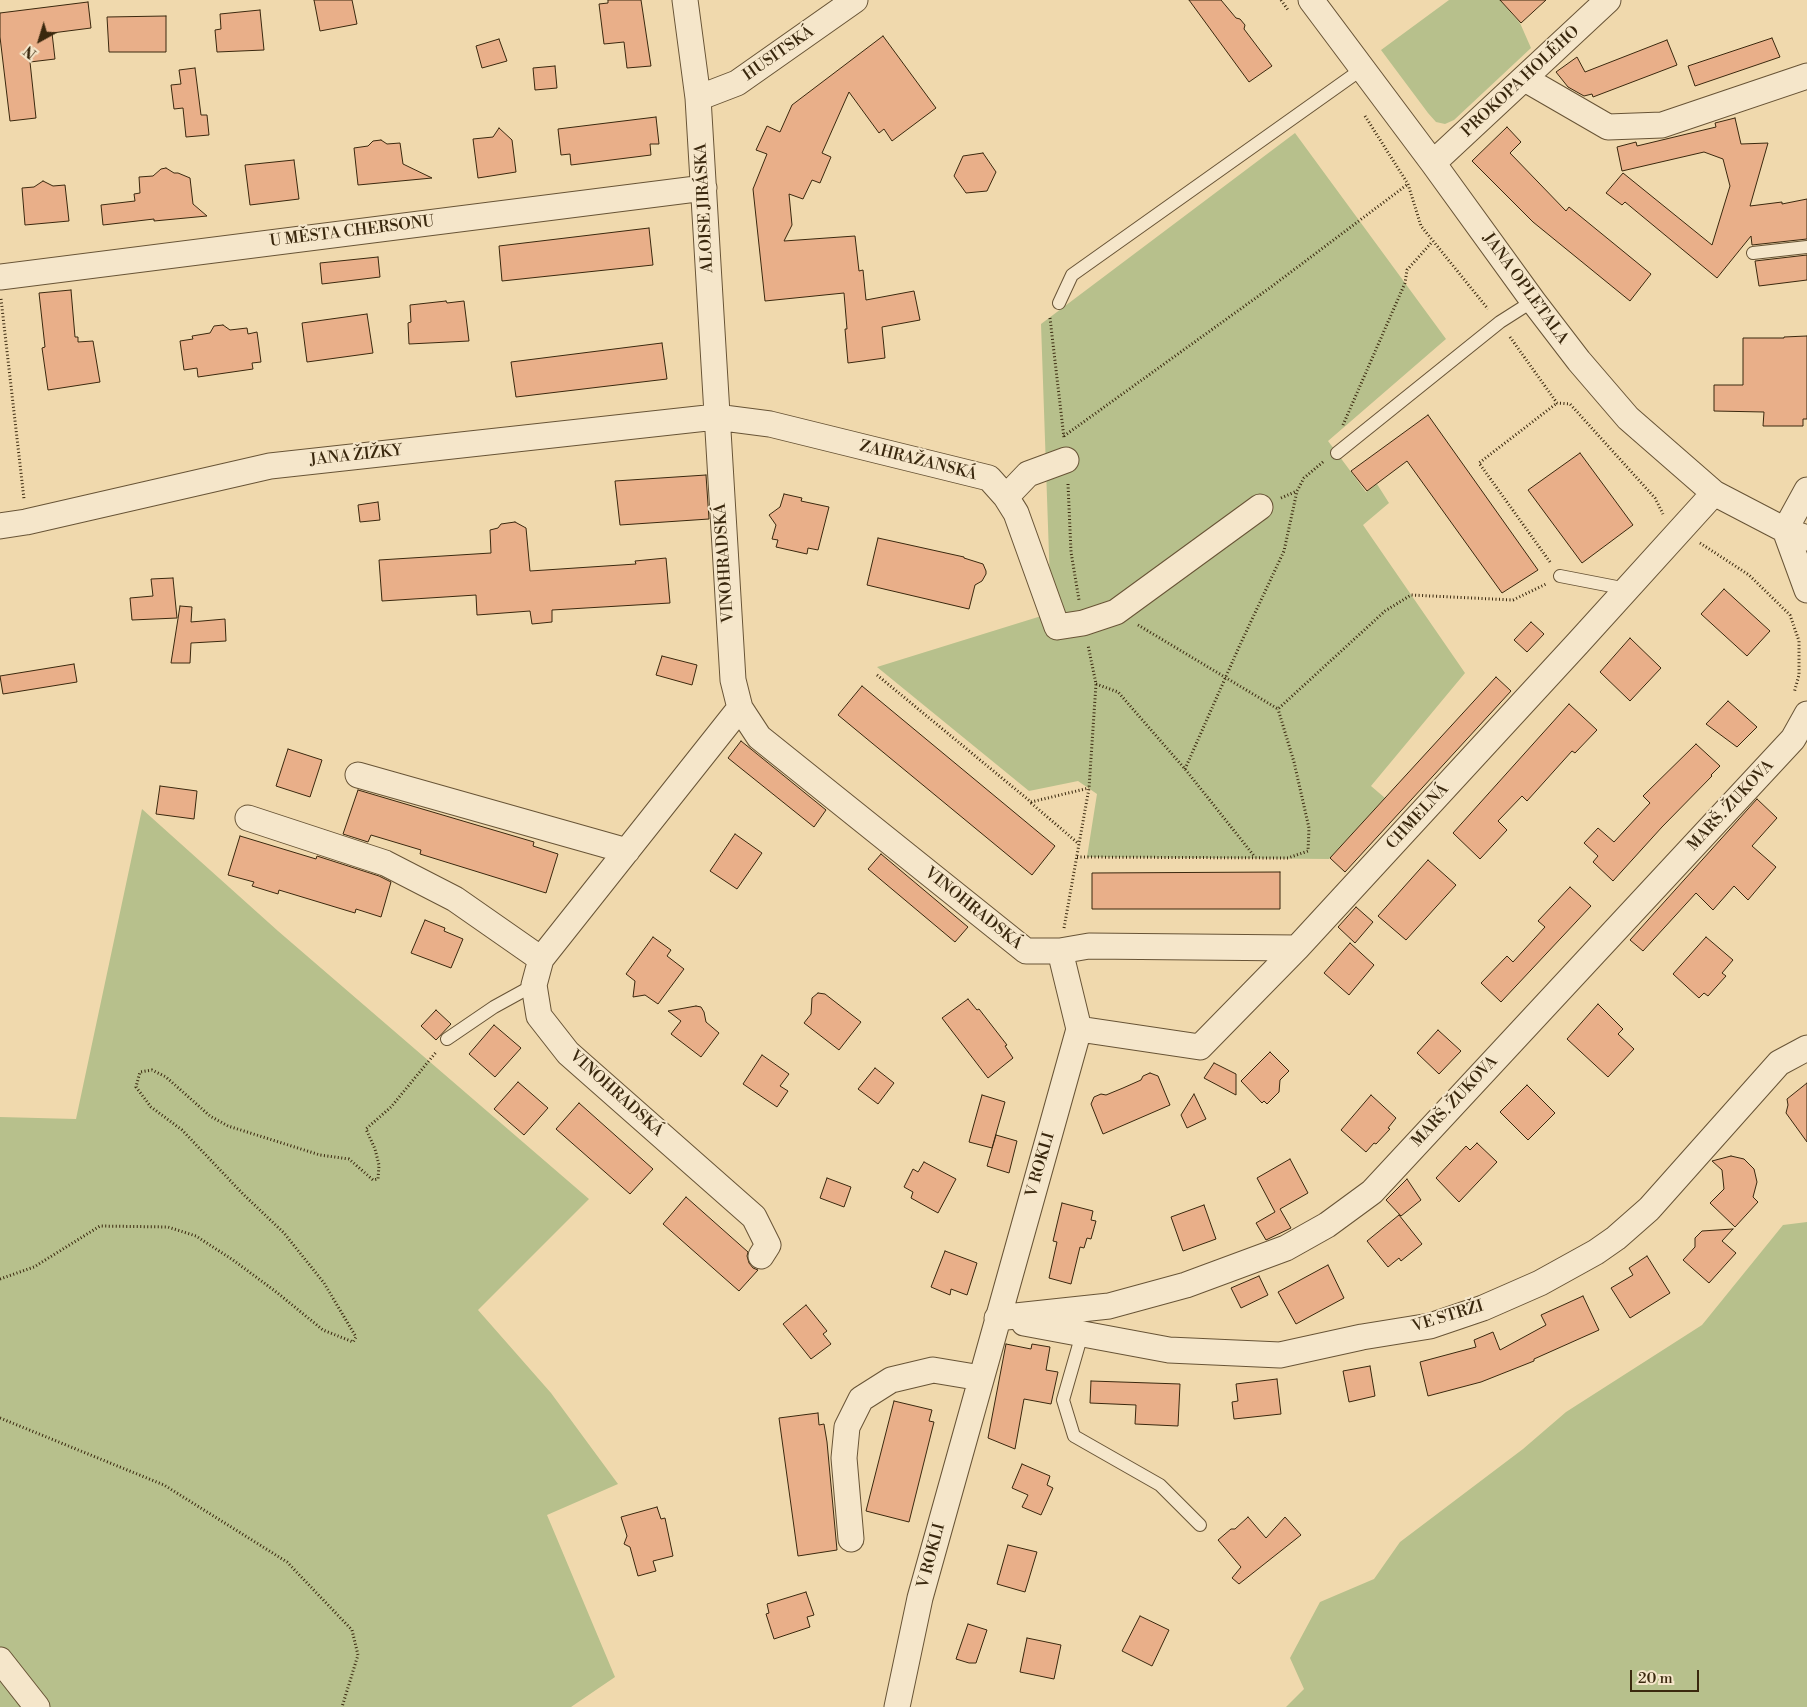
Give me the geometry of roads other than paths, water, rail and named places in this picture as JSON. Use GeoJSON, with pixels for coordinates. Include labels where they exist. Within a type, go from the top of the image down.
{"type":"FeatureCollection","features":[{"type":"Feature","properties":{"kind":"street","name":"ALOISE JIRÁSKA"},"geometry":{"type":"LineString","coordinates":[[684,0],[698,98],[716,417]]}},
{"type":"Feature","properties":{"kind":"street","name":"HUSITSKÁ"},"geometry":{"type":"LineString","coordinates":[[698,98],[737,83],[855,0]]}},
{"type":"Feature","properties":{"kind":"street","name":"JANA OPLETALA"},"geometry":{"type":"LineString","coordinates":[[1311,0],[1434,163],[1533,301],[1579,361],[1628,418],[1714,493],[1796,534]]}},
{"type":"Feature","properties":{"kind":"street","name":"PROKOPA HOLÉHO"},"geometry":{"type":"LineString","coordinates":[[1434,163],[1525,80],[1608,0]]}},
{"type":"Feature","properties":{"kind":"street"},"geometry":{"type":"LineString","coordinates":[[1525,80],[1608,127],[1662,125],[1807,76]]}},
{"type":"Feature","properties":{"kind":"street","name":"U MĚSTA CHERSONU"},"geometry":{"type":"LineString","coordinates":[[0,286],[704,188]]}},
{"type":"Feature","properties":{"kind":"street","name":"ZAHRAŽANSKÁ"},"geometry":{"type":"LineString","coordinates":[[716,417],[770,424],[989,478],[1016,513],[1057,627],[1083,622],[1116,612],[1260,507]]}},
{"type":"Feature","properties":{"kind":"street","name":"JANA ŽIŽKY"},"geometry":{"type":"LineString","coordinates":[[0,526],[26,522],[270,466],[716,417]]}},
{"type":"Feature","properties":{"kind":"street","name":"VINOHRADSKÁ"},"geometry":{"type":"LineString","coordinates":[[716,417],[732,680],[740,708],[759,737],[1026,951],[1060,951],[1089,946],[1297,948]]}},
{"type":"Feature","properties":{"kind":"street"},"geometry":{"type":"LineString","coordinates":[[1006,498],[1028,474],[1065,448]]}},
{"type":"Feature","properties":{"kind":"street"},"geometry":{"type":"LineString","coordinates":[[1807,490],[1796,534],[1807,590]]}},
{"type":"Feature","properties":{"kind":"street","name":"CHMELNÁ"},"geometry":{"type":"LineString","coordinates":[[1079,1028],[1200,1047],[1297,948],[1714,493]]}},
{"type":"Feature","properties":{"kind":"street","name":"MARŠ. ŽUKOVA"},"geometry":{"type":"LineString","coordinates":[[997,1318],[1109,1306],[1186,1285],[1286,1248],[1327,1224],[1372,1192],[1793,739],[1800,706]]}},
{"type":"Feature","properties":{"kind":"street","name":"VINOHRADSKÁ"},"geometry":{"type":"LineString","coordinates":[[740,708],[541,959],[534,985],[539,1016],[568,1053],[754,1217],[768,1245],[761,1256]]}},
{"type":"Feature","properties":{"kind":"street"},"geometry":{"type":"LineString","coordinates":[[358,775],[627,851]]}},
{"type":"Feature","properties":{"kind":"street"},"geometry":{"type":"LineString","coordinates":[[248,818],[385,863],[455,899],[541,959]]}},
{"type":"Feature","properties":{"kind":"street","name":"V ROKLI"},"geometry":{"type":"LineString","coordinates":[[897,1707],[920,1598],[1079,1028],[1060,951]]}},
{"type":"Feature","properties":{"kind":"street","name":"VE STRŽI"},"geometry":{"type":"LineString","coordinates":[[997,1318],[1169,1350],[1280,1355],[1430,1326],[1483,1308],[1540,1283],[1596,1252],[1616,1238],[1649,1209],[1779,1063],[1807,1048]]}},
{"type":"Feature","properties":{"kind":"street"},"geometry":{"type":"LineString","coordinates":[[851,1539],[844,1458],[846,1427],[861,1399],[891,1380],[932,1370],[981,1378]]}},
{"type":"Feature","properties":{"kind":"street"},"geometry":{"type":"LineString","coordinates":[[0,1660],[37,1707]]}},
{"type":"Feature","properties":{"kind":"lane"},"geometry":{"type":"LineString","coordinates":[[1059,302],[1072,275],[1362,69]]}},
{"type":"Feature","properties":{"kind":"lane"},"geometry":{"type":"LineString","coordinates":[[1753,253],[1807,247]]}},
{"type":"Feature","properties":{"kind":"lane"},"geometry":{"type":"LineString","coordinates":[[1337,452],[1500,322],[1533,301]]}},
{"type":"Feature","properties":{"kind":"lane"},"geometry":{"type":"LineString","coordinates":[[1560,576],[1627,589]]}},
{"type":"Feature","properties":{"kind":"lane"},"geometry":{"type":"LineString","coordinates":[[447,1040],[494,1007],[534,985]]}},
{"type":"Feature","properties":{"kind":"lane"},"geometry":{"type":"LineString","coordinates":[[1082,1334],[1063,1400],[1074,1436],[1160,1486],[1200,1525]]}}]}
